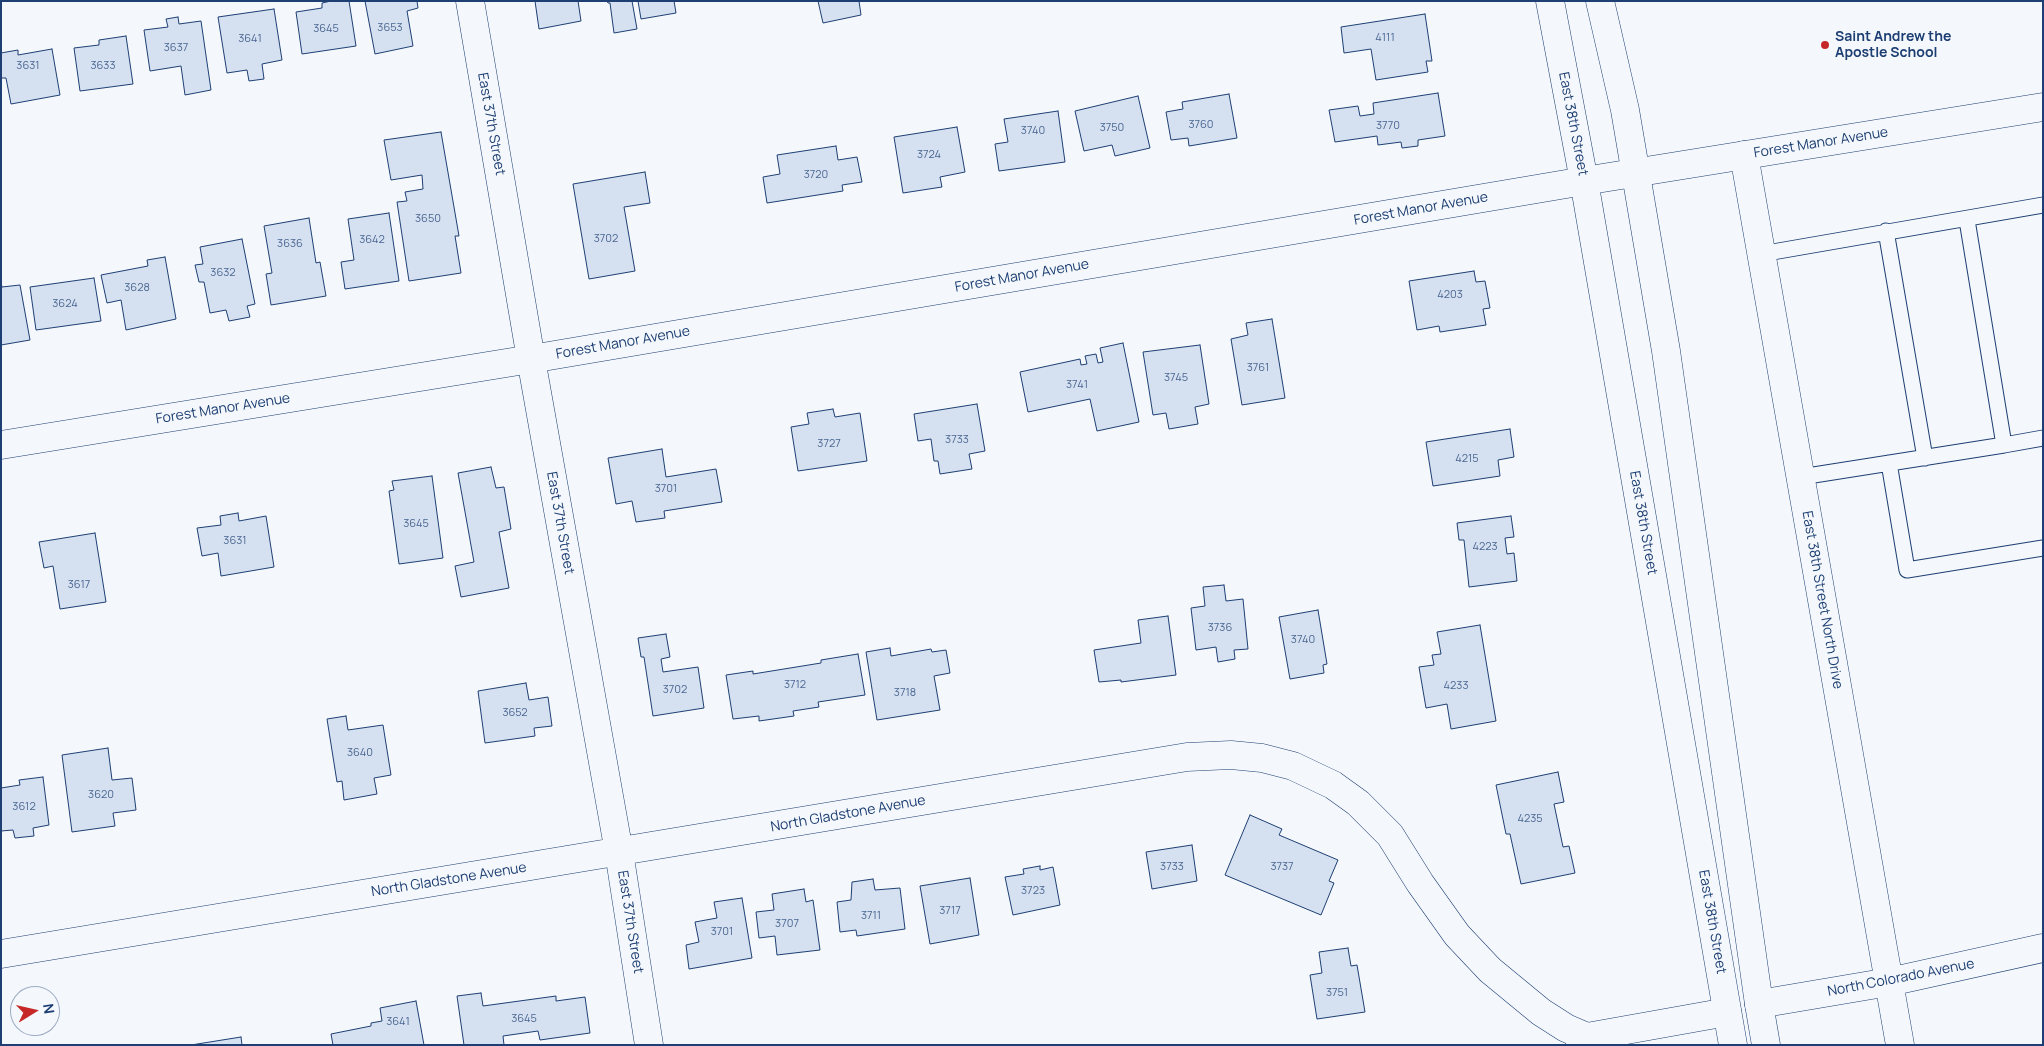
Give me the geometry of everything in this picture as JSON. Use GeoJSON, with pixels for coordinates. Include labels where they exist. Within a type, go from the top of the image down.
{"type":"FeatureCollection","features":[{"type":"Feature","properties":{"kind":"street","name":"East 37th Street"},"geometry":{"type":"LineString","coordinates":[[470,1],[531,359],[619,852],[649,1045]]}},
{"type":"Feature","properties":{"kind":"street","name":"East 38th Street"},"geometry":{"type":"LineString","coordinates":[[1550,1],[1584,181],[1733,1045]]}},
{"type":"Feature","properties":{"kind":"street"},"geometry":{"type":"LineString","coordinates":[[1600,1],[1625,110],[1666,351],[1766,1045]]}},
{"type":"Feature","properties":{"kind":"street","name":"Forest Manor Avenue"},"geometry":{"type":"LineString","coordinates":[[1,445],[531,359],[1584,181],[2043,107]]}},
{"type":"Feature","properties":{"kind":"street","name":"East 38th Street North Drive"},"geometry":{"type":"LineString","coordinates":[[1744,155],[1900,1045]]}},
{"type":"Feature","properties":{"kind":"street","name":"North Gladstone Avenue"},"geometry":{"type":"LineString","coordinates":[[1,954],[1187,757],[1231,754],[1262,758],[1293,766],[1333,786],[1358,803],[1390,836],[1457,935],[1490,970],[1541,1012],[1584,1041]]}},
{"type":"Feature","properties":{"kind":"street","name":"North Colorado Avenue"},"geometry":{"type":"LineString","coordinates":[[1759,1004],[1889,982],[2043,948]]}},
{"type":"Feature","properties":{"kind":"street"},"geometry":{"type":"LineString","coordinates":[[1584,1041],[1727,1012]]}},
{"type":"Feature","properties":{"kind":"lane"},"geometry":{"type":"LineString","coordinates":[[1761,254],[1886,231],[1967,220],[2043,206]]}},
{"type":"Feature","properties":{"kind":"lane"},"geometry":{"type":"LineString","coordinates":[[1967,220],[2004,445]]}},
{"type":"Feature","properties":{"kind":"lane"},"geometry":{"type":"LineString","coordinates":[[1886,231],[1925,458]]}},
{"type":"Feature","properties":{"kind":"lane"},"geometry":{"type":"LineString","coordinates":[[1801,477],[2043,438]]}},
{"type":"Feature","properties":{"kind":"lane"},"geometry":{"type":"LineString","coordinates":[[1889,463],[1907,570],[2043,548]]}},
{"type":"Feature","properties":{"kind":"building"},"geometry":{"type":"Polygon","coordinates":[[[349,1],[356,46],[302,54],[296,12],[322,8],[322,3],[349,1]]]}},
{"type":"Feature","properties":{"kind":"building"},"geometry":{"type":"Polygon","coordinates":[[[365,1],[417,1],[418,8],[407,11],[413,46],[375,54],[365,1]]]}},
{"type":"Feature","properties":{"kind":"building"},"geometry":{"type":"Polygon","coordinates":[[[535,1],[578,1],[581,21],[539,29],[535,1]]]}},
{"type":"Feature","properties":{"kind":"building"},"geometry":{"type":"Polygon","coordinates":[[[607,1],[632,1],[637,29],[614,33],[610,3],[607,1]]]}},
{"type":"Feature","properties":{"kind":"building"},"geometry":{"type":"Polygon","coordinates":[[[638,1],[674,1],[676,13],[641,19],[638,1]]]}},
{"type":"Feature","properties":{"kind":"building"},"geometry":{"type":"Polygon","coordinates":[[[818,1],[859,1],[861,15],[823,23],[818,1]]]}},
{"type":"Feature","properties":{"kind":"building"},"geometry":{"type":"Polygon","coordinates":[[[274,9],[282,60],[262,64],[264,79],[249,81],[247,70],[227,73],[218,17],[274,9]]]}},
{"type":"Feature","properties":{"kind":"building"},"geometry":{"type":"Polygon","coordinates":[[[1425,14],[1432,61],[1426,61],[1428,72],[1376,80],[1371,49],[1344,53],[1341,27],[1425,14]]]}},
{"type":"Feature","properties":{"kind":"building"},"geometry":{"type":"Polygon","coordinates":[[[178,17],[179,24],[201,21],[211,90],[185,95],[181,66],[150,71],[144,30],[168,27],[166,19],[178,17]]]}},
{"type":"Feature","properties":{"kind":"building"},"geometry":{"type":"Polygon","coordinates":[[[126,36],[133,84],[80,91],[74,48],[99,45],[99,40],[126,36]]]}},
{"type":"Feature","properties":{"kind":"building"},"geometry":{"type":"Polygon","coordinates":[[[52,49],[60,95],[11,104],[6,78],[1,78],[1,53],[18,50],[18,55],[52,49]]]}},
{"type":"Feature","properties":{"kind":"building"},"geometry":{"type":"Polygon","coordinates":[[[1438,93],[1445,136],[1418,140],[1418,146],[1402,148],[1401,142],[1378,145],[1377,136],[1335,142],[1329,110],[1358,106],[1360,116],[1374,114],[1373,103],[1438,93]]]}},
{"type":"Feature","properties":{"kind":"building"},"geometry":{"type":"Polygon","coordinates":[[[1229,94],[1237,138],[1189,146],[1188,138],[1171,140],[1166,112],[1183,109],[1182,102],[1229,94]]]}},
{"type":"Feature","properties":{"kind":"building"},"geometry":{"type":"Polygon","coordinates":[[[1138,96],[1150,148],[1115,156],[1112,145],[1084,151],[1075,111],[1138,96]]]}},
{"type":"Feature","properties":{"kind":"building"},"geometry":{"type":"Polygon","coordinates":[[[1058,111],[1065,162],[999,171],[995,144],[1008,142],[1004,119],[1058,111]]]}},
{"type":"Feature","properties":{"kind":"building"},"geometry":{"type":"Polygon","coordinates":[[[957,127],[965,172],[940,177],[942,187],[903,193],[894,137],[957,127]]]}},
{"type":"Feature","properties":{"kind":"building"},"geometry":{"type":"Polygon","coordinates":[[[441,132],[459,236],[455,236],[461,273],[409,281],[397,202],[407,201],[405,192],[423,189],[422,175],[391,180],[384,140],[441,132]]]}},
{"type":"Feature","properties":{"kind":"building"},"geometry":{"type":"Polygon","coordinates":[[[836,146],[838,160],[857,157],[862,182],[842,185],[843,191],[767,203],[763,177],[780,174],[777,155],[836,146]]]}},
{"type":"Feature","properties":{"kind":"building"},"geometry":{"type":"Polygon","coordinates":[[[645,172],[650,203],[624,207],[635,271],[589,279],[573,184],[645,172]]]}},
{"type":"Feature","properties":{"kind":"building"},"geometry":{"type":"Polygon","coordinates":[[[389,213],[399,281],[345,289],[341,262],[354,260],[348,219],[389,213]]]}},
{"type":"Feature","properties":{"kind":"building"},"geometry":{"type":"Polygon","coordinates":[[[309,218],[316,263],[320,262],[326,296],[271,305],[266,274],[272,273],[264,226],[309,218]]]}},
{"type":"Feature","properties":{"kind":"building"},"geometry":{"type":"Polygon","coordinates":[[[242,239],[255,304],[247,306],[250,317],[229,321],[226,310],[210,313],[204,282],[199,282],[195,265],[203,264],[200,247],[242,239]]]}},
{"type":"Feature","properties":{"kind":"building"},"geometry":{"type":"Polygon","coordinates":[[[165,257],[176,319],[126,330],[121,300],[107,303],[101,275],[148,266],[147,260],[165,257]]]}},
{"type":"Feature","properties":{"kind":"building"},"geometry":{"type":"Polygon","coordinates":[[[1474,271],[1476,282],[1485,281],[1490,308],[1483,309],[1486,325],[1440,332],[1439,326],[1417,330],[1409,281],[1474,271]]]}},
{"type":"Feature","properties":{"kind":"building"},"geometry":{"type":"Polygon","coordinates":[[[94,278],[101,321],[36,330],[30,287],[94,278]]]}},
{"type":"Feature","properties":{"kind":"building"},"geometry":{"type":"Polygon","coordinates":[[[1,283],[2,287],[20,285],[30,340],[1,345],[1,283]]]}},
{"type":"Feature","properties":{"kind":"building"},"geometry":{"type":"Polygon","coordinates":[[[1272,319],[1285,398],[1242,405],[1231,339],[1248,335],[1246,323],[1272,319]]]}},
{"type":"Feature","properties":{"kind":"building"},"geometry":{"type":"Polygon","coordinates":[[[1123,343],[1139,422],[1097,431],[1090,399],[1028,412],[1020,372],[1080,359],[1081,365],[1087,364],[1085,356],[1096,354],[1098,363],[1103,362],[1100,348],[1123,343]]]}},
{"type":"Feature","properties":{"kind":"building"},"geometry":{"type":"Polygon","coordinates":[[[1200,345],[1209,404],[1195,407],[1198,424],[1169,429],[1166,413],[1153,415],[1143,352],[1200,345]]]}},
{"type":"Feature","properties":{"kind":"building"},"geometry":{"type":"Polygon","coordinates":[[[977,404],[985,451],[969,454],[972,469],[940,474],[938,461],[934,461],[931,439],[918,441],[914,414],[977,404]]]}},
{"type":"Feature","properties":{"kind":"building"},"geometry":{"type":"Polygon","coordinates":[[[833,409],[835,417],[860,413],[867,461],[798,471],[791,427],[809,424],[807,413],[833,409]]]}},
{"type":"Feature","properties":{"kind":"building"},"geometry":{"type":"Polygon","coordinates":[[[1510,429],[1514,457],[1498,460],[1500,476],[1433,486],[1426,442],[1510,429]]]}},
{"type":"Feature","properties":{"kind":"building"},"geometry":{"type":"Polygon","coordinates":[[[662,449],[666,477],[716,469],[722,502],[664,511],[665,518],[636,522],[632,501],[616,504],[608,458],[662,449]]]}},
{"type":"Feature","properties":{"kind":"building"},"geometry":{"type":"Polygon","coordinates":[[[491,467],[496,488],[504,487],[511,529],[499,532],[509,588],[461,597],[455,566],[474,562],[458,473],[491,467]]]}},
{"type":"Feature","properties":{"kind":"building"},"geometry":{"type":"Polygon","coordinates":[[[432,476],[443,558],[399,564],[389,491],[394,490],[392,481],[432,476]]]}},
{"type":"Feature","properties":{"kind":"building"},"geometry":{"type":"Polygon","coordinates":[[[238,513],[239,521],[266,516],[274,567],[221,576],[218,553],[202,556],[197,528],[221,525],[220,516],[238,513]]]}},
{"type":"Feature","properties":{"kind":"building"},"geometry":{"type":"Polygon","coordinates":[[[1511,516],[1514,537],[1505,538],[1507,554],[1514,553],[1517,581],[1469,587],[1464,540],[1459,540],[1457,523],[1511,516]]]}},
{"type":"Feature","properties":{"kind":"building"},"geometry":{"type":"Polygon","coordinates":[[[95,533],[106,602],[60,609],[53,566],[44,568],[39,542],[95,533]]]}},
{"type":"Feature","properties":{"kind":"building"},"geometry":{"type":"Polygon","coordinates":[[[1224,585],[1226,601],[1243,599],[1248,649],[1234,650],[1235,659],[1218,662],[1216,647],[1196,650],[1191,608],[1205,606],[1203,587],[1224,585]]]}},
{"type":"Feature","properties":{"kind":"building"},"geometry":{"type":"Polygon","coordinates":[[[1318,610],[1327,664],[1323,665],[1324,673],[1290,679],[1279,617],[1318,610]]]}},
{"type":"Feature","properties":{"kind":"building"},"geometry":{"type":"Polygon","coordinates":[[[1168,616],[1176,675],[1121,682],[1121,680],[1099,682],[1094,650],[1141,643],[1138,620],[1168,616]]]}},
{"type":"Feature","properties":{"kind":"building"},"geometry":{"type":"Polygon","coordinates":[[[1480,625],[1496,721],[1451,729],[1447,704],[1426,708],[1419,667],[1434,665],[1432,655],[1441,654],[1437,632],[1480,625]]]}},
{"type":"Feature","properties":{"kind":"building"},"geometry":{"type":"Polygon","coordinates":[[[666,634],[670,657],[661,659],[663,672],[698,667],[704,708],[653,716],[644,657],[641,657],[638,638],[666,634]]]}},
{"type":"Feature","properties":{"kind":"building"},"geometry":{"type":"Polygon","coordinates":[[[890,648],[891,656],[931,649],[932,652],[946,650],[950,673],[934,676],[940,710],[877,720],[866,652],[890,648]]]}},
{"type":"Feature","properties":{"kind":"building"},"geometry":{"type":"Polygon","coordinates":[[[858,654],[865,695],[818,702],[819,707],[793,711],[794,716],[759,721],[759,716],[733,719],[726,675],[753,671],[753,674],[821,663],[821,660],[858,654]]]}},
{"type":"Feature","properties":{"kind":"building"},"geometry":{"type":"Polygon","coordinates":[[[526,683],[529,700],[548,697],[552,726],[534,728],[535,736],[485,743],[478,691],[526,683]]]}},
{"type":"Feature","properties":{"kind":"building"},"geometry":{"type":"Polygon","coordinates":[[[346,716],[348,730],[383,725],[391,775],[374,778],[377,794],[344,800],[342,781],[337,782],[327,719],[346,716]]]}},
{"type":"Feature","properties":{"kind":"building"},"geometry":{"type":"Polygon","coordinates":[[[108,748],[112,780],[132,778],[136,810],[113,813],[115,826],[72,832],[62,755],[108,748]]]}},
{"type":"Feature","properties":{"kind":"building"},"geometry":{"type":"Polygon","coordinates":[[[1558,772],[1564,802],[1554,804],[1563,847],[1569,846],[1575,873],[1521,884],[1510,834],[1506,834],[1496,785],[1558,772]]]}},
{"type":"Feature","properties":{"kind":"building"},"geometry":{"type":"Polygon","coordinates":[[[43,777],[49,825],[33,828],[34,836],[15,838],[13,830],[1,831],[1,788],[20,785],[19,780],[43,777]]]}},
{"type":"Feature","properties":{"kind":"building"},"geometry":{"type":"Polygon","coordinates":[[[1250,815],[1282,829],[1279,835],[1338,860],[1329,881],[1334,883],[1321,915],[1225,875],[1250,815]]]}},
{"type":"Feature","properties":{"kind":"building"},"geometry":{"type":"Polygon","coordinates":[[[1192,845],[1197,881],[1152,889],[1146,852],[1192,845]]]}},
{"type":"Feature","properties":{"kind":"building"},"geometry":{"type":"Polygon","coordinates":[[[1040,866],[1040,870],[1053,867],[1060,905],[1013,915],[1005,877],[1024,874],[1023,869],[1040,866]]]}},
{"type":"Feature","properties":{"kind":"building"},"geometry":{"type":"Polygon","coordinates":[[[970,878],[979,935],[930,944],[920,886],[970,878]]]}},
{"type":"Feature","properties":{"kind":"building"},"geometry":{"type":"Polygon","coordinates":[[[873,879],[875,890],[900,888],[905,929],[857,936],[856,930],[840,932],[837,902],[851,900],[852,882],[873,879]]]}},
{"type":"Feature","properties":{"kind":"building"},"geometry":{"type":"Polygon","coordinates":[[[804,889],[806,902],[813,900],[820,950],[777,955],[775,936],[759,938],[756,912],[774,910],[772,894],[804,889]]]}},
{"type":"Feature","properties":{"kind":"building"},"geometry":{"type":"Polygon","coordinates":[[[742,898],[752,958],[689,969],[686,945],[699,942],[695,922],[717,918],[714,902],[742,898]]]}},
{"type":"Feature","properties":{"kind":"building"},"geometry":{"type":"Polygon","coordinates":[[[1348,948],[1351,966],[1357,965],[1365,1012],[1317,1019],[1310,975],[1322,973],[1319,952],[1348,948]]]}},
{"type":"Feature","properties":{"kind":"building"},"geometry":{"type":"Polygon","coordinates":[[[481,993],[483,1006],[556,996],[556,1001],[585,997],[590,1033],[540,1040],[538,1031],[503,1036],[504,1045],[464,1045],[457,996],[481,993]]]}},
{"type":"Feature","properties":{"kind":"building"},"geometry":{"type":"Polygon","coordinates":[[[416,1001],[424,1045],[333,1045],[331,1034],[371,1026],[371,1023],[382,1021],[380,1008],[416,1001]]]}},
{"type":"Feature","properties":{"kind":"building"},"geometry":{"type":"Polygon","coordinates":[[[241,1037],[242,1045],[191,1045],[241,1037]]]}},
{"type":"Feature","properties":{"kind":"place","name":"Saint Andrew the Apostle School"},"geometry":{"type":"Point","coordinates":[1825,45]}}]}
